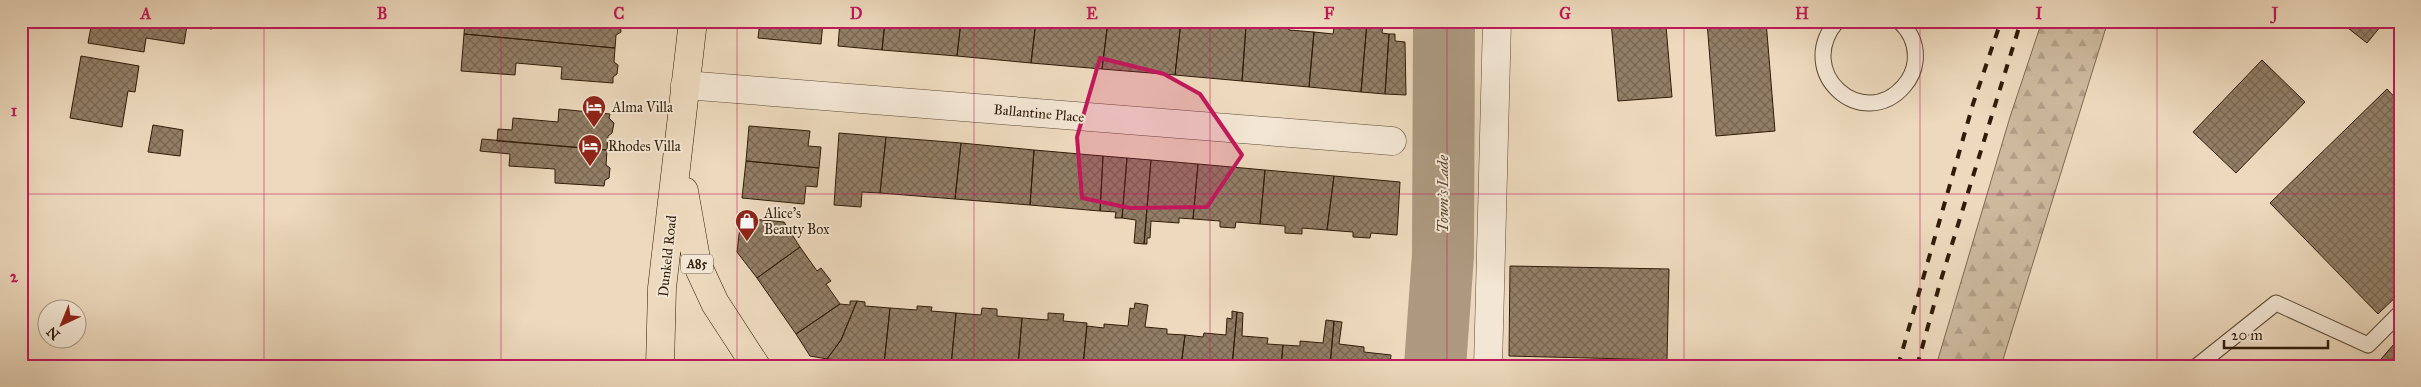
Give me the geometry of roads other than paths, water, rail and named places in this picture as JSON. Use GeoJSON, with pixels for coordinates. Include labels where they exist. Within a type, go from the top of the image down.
{"type":"FeatureCollection","features":[{"type":"Feature","properties":{"kind":"main road","name":"Dunkeld Road"},"geometry":{"type":"LineString","coordinates":[[660,366],[662,288],[680,147],[693,21]]}},
{"type":"Feature","properties":{"kind":"main road","name":"Dunkeld Road"},"geometry":{"type":"LineString","coordinates":[[680,147],[687,217],[696,264],[715,303],[756,366]]}},
{"type":"Feature","properties":{"kind":"street"},"geometry":{"type":"LineString","coordinates":[[1488,366],[1497,21]]}},
{"type":"Feature","properties":{"kind":"street","name":"Ballantine Place"},"geometry":{"type":"LineString","coordinates":[[685,85],[1392,141]]}},
{"type":"Feature","properties":{"kind":"lane"},"geometry":{"type":"LineString","coordinates":[[1837,21],[1829,31],[1823,46],[1822,57],[1825,73],[1840,92],[1854,100],[1867,102],[1883,100],[1898,92],[1909,80],[1915,64],[1916,54],[1913,38],[1899,21]]}},
{"type":"Feature","properties":{"kind":"lane"},"geometry":{"type":"LineString","coordinates":[[2197,366],[2276,303],[2368,345],[2400,313]]}},
{"type":"Feature","properties":{"kind":"waterway","name":"Town's Lade"},"geometry":{"type":"LineString","coordinates":[[1435,366],[1443,255],[1444,21]]}},
{"type":"Feature","properties":{"kind":"railway"},"geometry":{"type":"LineString","coordinates":[[1898,366],[1973,104],[2001,21]]}},
{"type":"Feature","properties":{"kind":"railway"},"geometry":{"type":"LineString","coordinates":[[1917,366],[1940,283],[2021,21]]}},
{"type":"Feature","properties":{"kind":"place","name":"Alma Villa"},"geometry":{"type":"Point","coordinates":[594,128]}},
{"type":"Feature","properties":{"kind":"place","name":"Rhodes Villa"},"geometry":{"type":"Point","coordinates":[590,167]}},
{"type":"Feature","properties":{"kind":"place","name":"Alice's Beauty Box"},"geometry":{"type":"Point","coordinates":[747,242]}}]}
